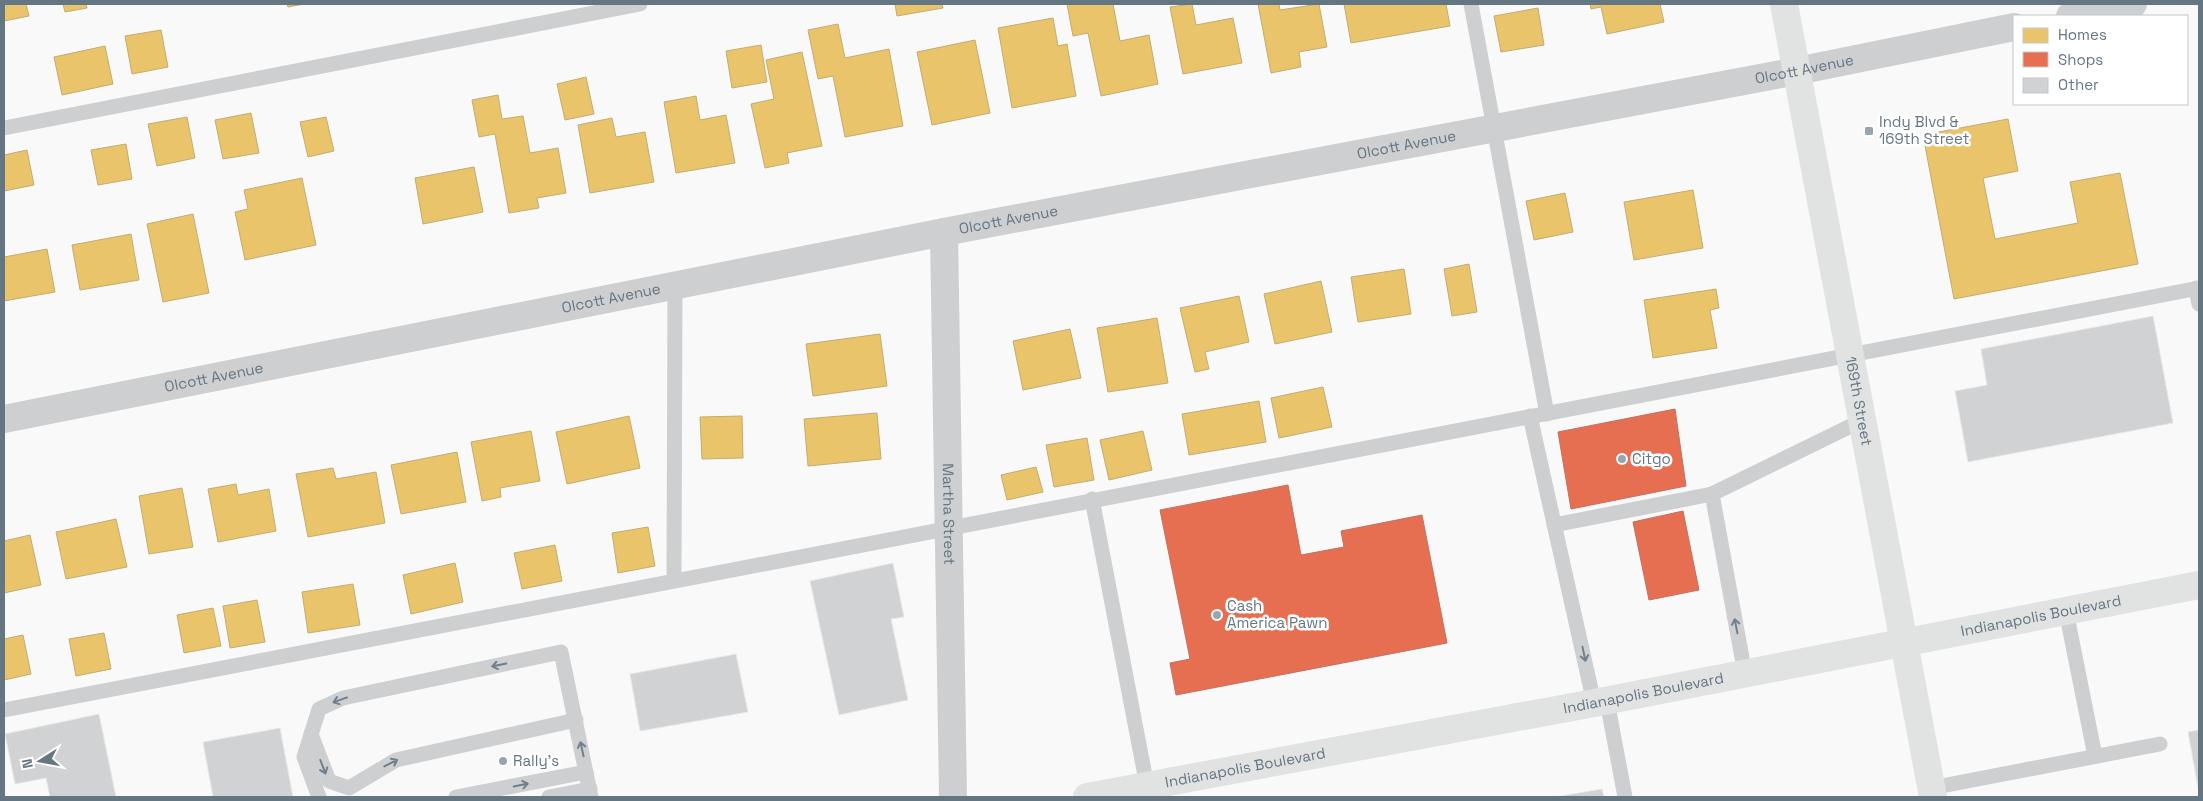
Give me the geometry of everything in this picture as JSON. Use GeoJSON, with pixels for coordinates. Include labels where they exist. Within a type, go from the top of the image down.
{"type":"FeatureCollection","features":[{"type":"Feature","properties":{"kind":"main road","name":"169th Street"},"geometry":{"type":"LineString","coordinates":[[1784,4],[1932,792]]}},
{"type":"Feature","properties":{"kind":"main road","name":"Indianapolis Boulevard"},"geometry":{"type":"LineString","coordinates":[[1087,797],[1147,786],[1186,788],[1600,702],[2199,585]]}},
{"type":"Feature","properties":{"kind":"street"},"geometry":{"type":"LineString","coordinates":[[2074,15],[2119,5]]}},
{"type":"Feature","properties":{"kind":"street","name":"Olcott Avenue"},"geometry":{"type":"LineString","coordinates":[[4,419],[944,232],[1797,71],[2013,27]]}},
{"type":"Feature","properties":{"kind":"street","name":"Martha Street"},"geometry":{"type":"LineString","coordinates":[[944,232],[953,797]]}},
{"type":"Feature","properties":{"kind":"lane"},"geometry":{"type":"LineString","coordinates":[[4,128],[640,4]]}},
{"type":"Feature","properties":{"kind":"lane"},"geometry":{"type":"LineString","coordinates":[[1471,4],[1547,414]]}},
{"type":"Feature","properties":{"kind":"lane"},"geometry":{"type":"LineString","coordinates":[[674,580],[675,286]]}},
{"type":"Feature","properties":{"kind":"lane"},"geometry":{"type":"LineString","coordinates":[[4,710],[949,526],[1547,414],[2198,288],[2199,304]]}},
{"type":"Feature","properties":{"kind":"lane"},"geometry":{"type":"LineString","coordinates":[[1530,416],[1574,606],[1625,797]]}},
{"type":"Feature","properties":{"kind":"lane"},"geometry":{"type":"LineString","coordinates":[[1554,525],[1712,494],[1861,421]]}},
{"type":"Feature","properties":{"kind":"lane"},"geometry":{"type":"LineString","coordinates":[[1712,494],[1745,674]]}},
{"type":"Feature","properties":{"kind":"lane"},"geometry":{"type":"LineString","coordinates":[[1092,499],[1147,786]]}},
{"type":"Feature","properties":{"kind":"lane"},"geometry":{"type":"LineString","coordinates":[[2066,611],[2095,756]]}},
{"type":"Feature","properties":{"kind":"lane"},"geometry":{"type":"LineString","coordinates":[[319,797],[304,757],[319,708],[344,698],[561,652],[591,793],[549,797]]}},
{"type":"Feature","properties":{"kind":"lane"},"geometry":{"type":"LineString","coordinates":[[311,734],[329,781],[349,788],[396,760],[576,720]]}},
{"type":"Feature","properties":{"kind":"lane"},"geometry":{"type":"LineString","coordinates":[[1932,792],[2095,756],[2160,744]]}},
{"type":"Feature","properties":{"kind":"lane"},"geometry":{"type":"LineString","coordinates":[[456,797],[586,772]]}},
{"type":"Feature","properties":{"kind":"building: Homes"},"geometry":{"type":"Polygon","coordinates":[[[4,4],[26,4],[29,16],[4,21],[4,4]]]}},
{"type":"Feature","properties":{"kind":"building: Homes"},"geometry":{"type":"Polygon","coordinates":[[[63,4],[86,4],[87,8],[65,12],[63,4]]]}},
{"type":"Feature","properties":{"kind":"building: Homes"},"geometry":{"type":"Polygon","coordinates":[[[287,4],[304,4],[288,7],[287,4]]]}},
{"type":"Feature","properties":{"kind":"building: Homes"},"geometry":{"type":"Polygon","coordinates":[[[895,4],[942,4],[943,8],[897,16],[895,4]]]}},
{"type":"Feature","properties":{"kind":"building: Homes"},"geometry":{"type":"Polygon","coordinates":[[[1067,4],[1113,4],[1120,41],[1149,35],[1158,84],[1101,96],[1088,33],[1073,36],[1067,4]]]}},
{"type":"Feature","properties":{"kind":"building: Homes"},"geometry":{"type":"Polygon","coordinates":[[[1192,4],[1196,25],[1233,18],[1242,63],[1183,74],[1170,7],[1192,4]]]}},
{"type":"Feature","properties":{"kind":"building: Homes"},"geometry":{"type":"Polygon","coordinates":[[[1258,4],[1279,4],[1280,10],[1319,4],[1327,47],[1299,52],[1301,67],[1271,73],[1258,4]]]}},
{"type":"Feature","properties":{"kind":"building: Homes"},"geometry":{"type":"Polygon","coordinates":[[[1344,4],[1446,4],[1450,26],[1351,43],[1344,4]]]}},
{"type":"Feature","properties":{"kind":"building: Homes"},"geometry":{"type":"Polygon","coordinates":[[[1590,4],[1660,4],[1664,22],[1607,34],[1601,7],[1591,9],[1590,4]]]}},
{"type":"Feature","properties":{"kind":"building: Homes"},"geometry":{"type":"Polygon","coordinates":[[[1538,8],[1544,45],[1501,52],[1494,16],[1538,8]]]}},
{"type":"Feature","properties":{"kind":"building: Homes"},"geometry":{"type":"Polygon","coordinates":[[[1053,18],[1058,46],[1067,44],[1076,96],[1012,108],[998,28],[1053,18]]]}},
{"type":"Feature","properties":{"kind":"building: Homes"},"geometry":{"type":"Polygon","coordinates":[[[838,24],[845,58],[889,49],[903,126],[845,137],[833,76],[818,79],[808,30],[838,24]]]}},
{"type":"Feature","properties":{"kind":"building: Homes"},"geometry":{"type":"Polygon","coordinates":[[[161,30],[168,67],[132,74],[125,36],[161,30]]]}},
{"type":"Feature","properties":{"kind":"building: Homes"},"geometry":{"type":"Polygon","coordinates":[[[975,40],[990,113],[932,125],[917,52],[975,40]]]}},
{"type":"Feature","properties":{"kind":"building: Homes"},"geometry":{"type":"Polygon","coordinates":[[[761,45],[767,82],[732,88],[726,51],[761,45]]]}},
{"type":"Feature","properties":{"kind":"building: Homes"},"geometry":{"type":"Polygon","coordinates":[[[105,46],[113,84],[62,95],[54,57],[105,46]]]}},
{"type":"Feature","properties":{"kind":"building: Homes"},"geometry":{"type":"Polygon","coordinates":[[[802,52],[822,146],[787,153],[789,163],[765,168],[751,104],[774,99],[766,60],[802,52]]]}},
{"type":"Feature","properties":{"kind":"building: Homes"},"geometry":{"type":"Polygon","coordinates":[[[586,77],[594,114],[565,120],[557,84],[586,77]]]}},
{"type":"Feature","properties":{"kind":"building: Homes"},"geometry":{"type":"Polygon","coordinates":[[[498,95],[502,119],[523,116],[530,153],[558,148],[566,193],[537,198],[539,208],[509,213],[495,134],[479,137],[472,100],[498,95]]]}},
{"type":"Feature","properties":{"kind":"building: Homes"},"geometry":{"type":"Polygon","coordinates":[[[696,96],[700,120],[726,115],[735,163],[676,173],[664,102],[696,96]]]}},
{"type":"Feature","properties":{"kind":"building: Homes"},"geometry":{"type":"Polygon","coordinates":[[[251,113],[259,153],[223,159],[215,120],[251,113]]]}},
{"type":"Feature","properties":{"kind":"building: Homes"},"geometry":{"type":"Polygon","coordinates":[[[187,117],[195,158],[157,166],[148,124],[187,117]]]}},
{"type":"Feature","properties":{"kind":"building: Homes"},"geometry":{"type":"Polygon","coordinates":[[[326,117],[334,151],[308,157],[300,122],[326,117]]]}},
{"type":"Feature","properties":{"kind":"building: Homes"},"geometry":{"type":"Polygon","coordinates":[[[612,118],[616,137],[645,132],[654,182],[590,193],[578,125],[612,118]]]}},
{"type":"Feature","properties":{"kind":"building: Homes"},"geometry":{"type":"Polygon","coordinates":[[[2008,119],[2018,171],[1983,178],[1995,239],[2078,223],[2070,182],[2120,173],[2138,264],[1954,299],[1923,135],[2008,119]]]}},
{"type":"Feature","properties":{"kind":"building: Homes"},"geometry":{"type":"Polygon","coordinates":[[[126,144],[132,179],[98,185],[91,150],[126,144]]]}},
{"type":"Feature","properties":{"kind":"building: Homes"},"geometry":{"type":"Polygon","coordinates":[[[27,150],[34,185],[4,191],[4,155],[27,150]]]}},
{"type":"Feature","properties":{"kind":"building: Homes"},"geometry":{"type":"Polygon","coordinates":[[[474,167],[483,212],[423,224],[415,178],[474,167]]]}},
{"type":"Feature","properties":{"kind":"building: Homes"},"geometry":{"type":"Polygon","coordinates":[[[302,178],[316,245],[245,260],[235,212],[248,209],[244,190],[302,178]]]}},
{"type":"Feature","properties":{"kind":"building: Homes"},"geometry":{"type":"Polygon","coordinates":[[[1693,190],[1703,248],[1634,260],[1624,202],[1693,190]]]}},
{"type":"Feature","properties":{"kind":"building: Homes"},"geometry":{"type":"Polygon","coordinates":[[[1565,193],[1573,232],[1534,240],[1526,201],[1565,193]]]}},
{"type":"Feature","properties":{"kind":"building: Homes"},"geometry":{"type":"Polygon","coordinates":[[[193,214],[209,293],[163,302],[147,224],[193,214]]]}},
{"type":"Feature","properties":{"kind":"building: Homes"},"geometry":{"type":"Polygon","coordinates":[[[131,234],[139,280],[80,290],[72,245],[131,234]]]}},
{"type":"Feature","properties":{"kind":"building: Homes"},"geometry":{"type":"Polygon","coordinates":[[[47,249],[55,292],[4,301],[4,257],[47,249]]]}},
{"type":"Feature","properties":{"kind":"building: Homes"},"geometry":{"type":"Polygon","coordinates":[[[1469,264],[1477,312],[1452,316],[1444,269],[1469,264]]]}},
{"type":"Feature","properties":{"kind":"building: Homes"},"geometry":{"type":"Polygon","coordinates":[[[1404,269],[1411,314],[1358,322],[1351,277],[1404,269]]]}},
{"type":"Feature","properties":{"kind":"building: Homes"},"geometry":{"type":"Polygon","coordinates":[[[1321,281],[1332,332],[1275,344],[1264,294],[1321,281]]]}},
{"type":"Feature","properties":{"kind":"building: Homes"},"geometry":{"type":"Polygon","coordinates":[[[1716,289],[1719,308],[1710,310],[1717,348],[1653,358],[1644,300],[1716,289]]]}},
{"type":"Feature","properties":{"kind":"building: Homes"},"geometry":{"type":"Polygon","coordinates":[[[1239,296],[1249,342],[1205,352],[1209,369],[1195,372],[1180,308],[1239,296]]]}},
{"type":"Feature","properties":{"kind":"building: Homes"},"geometry":{"type":"Polygon","coordinates":[[[1157,318],[1168,383],[1108,392],[1097,328],[1157,318]]]}},
{"type":"Feature","properties":{"kind":"building: Homes"},"geometry":{"type":"Polygon","coordinates":[[[1070,329],[1081,378],[1023,390],[1013,341],[1070,329]]]}},
{"type":"Feature","properties":{"kind":"building: Homes"},"geometry":{"type":"Polygon","coordinates":[[[880,334],[887,386],[813,396],[806,344],[880,334]]]}},
{"type":"Feature","properties":{"kind":"building: Homes"},"geometry":{"type":"Polygon","coordinates":[[[1323,387],[1332,427],[1279,438],[1271,398],[1323,387]]]}},
{"type":"Feature","properties":{"kind":"building: Homes"},"geometry":{"type":"Polygon","coordinates":[[[1259,401],[1266,442],[1189,455],[1182,414],[1259,401]]]}},
{"type":"Feature","properties":{"kind":"building: Homes"},"geometry":{"type":"Polygon","coordinates":[[[877,413],[881,459],[808,466],[804,419],[877,413]]]}},
{"type":"Feature","properties":{"kind":"building: Homes"},"geometry":{"type":"Polygon","coordinates":[[[629,416],[640,468],[567,484],[556,432],[629,416]]]}},
{"type":"Feature","properties":{"kind":"building: Homes"},"geometry":{"type":"Polygon","coordinates":[[[742,416],[743,458],[702,459],[700,417],[742,416]]]}},
{"type":"Feature","properties":{"kind":"building: Homes"},"geometry":{"type":"Polygon","coordinates":[[[531,431],[540,481],[500,488],[501,497],[482,501],[471,442],[531,431]]]}},
{"type":"Feature","properties":{"kind":"building: Homes"},"geometry":{"type":"Polygon","coordinates":[[[1143,431],[1152,470],[1109,480],[1100,440],[1143,431]]]}},
{"type":"Feature","properties":{"kind":"building: Homes"},"geometry":{"type":"Polygon","coordinates":[[[1087,438],[1094,480],[1054,487],[1046,445],[1087,438]]]}},
{"type":"Feature","properties":{"kind":"building: Homes"},"geometry":{"type":"Polygon","coordinates":[[[457,452],[466,502],[401,514],[391,465],[457,452]]]}},
{"type":"Feature","properties":{"kind":"building: Homes"},"geometry":{"type":"Polygon","coordinates":[[[1036,467],[1043,492],[1007,500],[1001,475],[1036,467]]]}},
{"type":"Feature","properties":{"kind":"building: Homes"},"geometry":{"type":"Polygon","coordinates":[[[333,468],[336,479],[376,472],[385,523],[308,537],[296,474],[333,468]]]}},
{"type":"Feature","properties":{"kind":"building: Homes"},"geometry":{"type":"Polygon","coordinates":[[[236,484],[238,495],[269,489],[276,531],[218,542],[208,489],[236,484]]]}},
{"type":"Feature","properties":{"kind":"building: Homes"},"geometry":{"type":"Polygon","coordinates":[[[182,488],[193,547],[149,554],[139,496],[182,488]]]}},
{"type":"Feature","properties":{"kind":"building: Homes"},"geometry":{"type":"Polygon","coordinates":[[[116,519],[127,567],[66,579],[56,532],[116,519]]]}},
{"type":"Feature","properties":{"kind":"building: Homes"},"geometry":{"type":"Polygon","coordinates":[[[648,527],[655,566],[618,573],[612,533],[648,527]]]}},
{"type":"Feature","properties":{"kind":"building: Homes"},"geometry":{"type":"Polygon","coordinates":[[[30,535],[41,585],[4,593],[4,541],[30,535]]]}},
{"type":"Feature","properties":{"kind":"building: Homes"},"geometry":{"type":"Polygon","coordinates":[[[555,545],[562,581],[522,589],[514,553],[555,545]]]}},
{"type":"Feature","properties":{"kind":"building: Homes"},"geometry":{"type":"Polygon","coordinates":[[[455,563],[463,602],[411,614],[403,575],[455,563]]]}},
{"type":"Feature","properties":{"kind":"building: Homes"},"geometry":{"type":"Polygon","coordinates":[[[353,584],[360,625],[308,633],[302,592],[353,584]]]}},
{"type":"Feature","properties":{"kind":"building: Homes"},"geometry":{"type":"Polygon","coordinates":[[[257,600],[265,642],[230,648],[223,606],[257,600]]]}},
{"type":"Feature","properties":{"kind":"building: Homes"},"geometry":{"type":"Polygon","coordinates":[[[213,608],[221,646],[184,653],[177,615],[213,608]]]}},
{"type":"Feature","properties":{"kind":"building: Homes"},"geometry":{"type":"Polygon","coordinates":[[[104,633],[111,669],[76,676],[69,639],[104,633]]]}},
{"type":"Feature","properties":{"kind":"building: Homes"},"geometry":{"type":"Polygon","coordinates":[[[23,635],[31,674],[4,680],[4,639],[23,635]]]}},
{"type":"Feature","properties":{"kind":"building: Shops","name":"Citgo"},"geometry":{"type":"Polygon","coordinates":[[[1675,409],[1686,486],[1571,509],[1558,432],[1675,409]]]}},
{"type":"Feature","properties":{"kind":"building: Shops"},"geometry":{"type":"Polygon","coordinates":[[[1288,485],[1301,555],[1344,547],[1341,531],[1422,515],[1447,643],[1176,695],[1170,663],[1190,659],[1160,510],[1288,485]]]}},
{"type":"Feature","properties":{"kind":"building: Shops","name":"Citgo"},"geometry":{"type":"Polygon","coordinates":[[[1683,511],[1699,590],[1649,600],[1633,522],[1683,511]]]}},
{"type":"Feature","properties":{"kind":"building: Other"},"geometry":{"type":"Polygon","coordinates":[[[2153,316],[2173,423],[1968,462],[1955,391],[1987,385],[1981,349],[2153,316]]]}},
{"type":"Feature","properties":{"kind":"building: Other"},"geometry":{"type":"Polygon","coordinates":[[[893,563],[904,617],[891,619],[908,700],[839,715],[810,581],[893,563]]]}},
{"type":"Feature","properties":{"kind":"building: Other"},"geometry":{"type":"Polygon","coordinates":[[[736,654],[748,712],[640,731],[630,674],[736,654]]]}},
{"type":"Feature","properties":{"kind":"building: Other"},"geometry":{"type":"Polygon","coordinates":[[[99,714],[116,797],[50,797],[46,778],[15,784],[5,734],[99,714]]]}},
{"type":"Feature","properties":{"kind":"building: Other"},"geometry":{"type":"Polygon","coordinates":[[[280,728],[293,797],[213,797],[203,742],[280,728]]]}},
{"type":"Feature","properties":{"kind":"building: Other"},"geometry":{"type":"Polygon","coordinates":[[[2199,730],[2199,793],[2188,732],[2199,730]]]}},
{"type":"Feature","properties":{"kind":"building: Other"},"geometry":{"type":"Polygon","coordinates":[[[1602,789],[1604,797],[1555,797],[1602,789]]]}},
{"type":"Feature","properties":{"kind":"place","name":"Indy Blvd & 169th Street"},"geometry":{"type":"Point","coordinates":[1869,131]}},
{"type":"Feature","properties":{"kind":"place","name":"Citgo"},"geometry":{"type":"Point","coordinates":[1622,459]}},
{"type":"Feature","properties":{"kind":"place","name":"Cash America Pawn"},"geometry":{"type":"Point","coordinates":[1217,615]}},
{"type":"Feature","properties":{"kind":"place","name":"Rally's"},"geometry":{"type":"Point","coordinates":[503,761]}}]}
